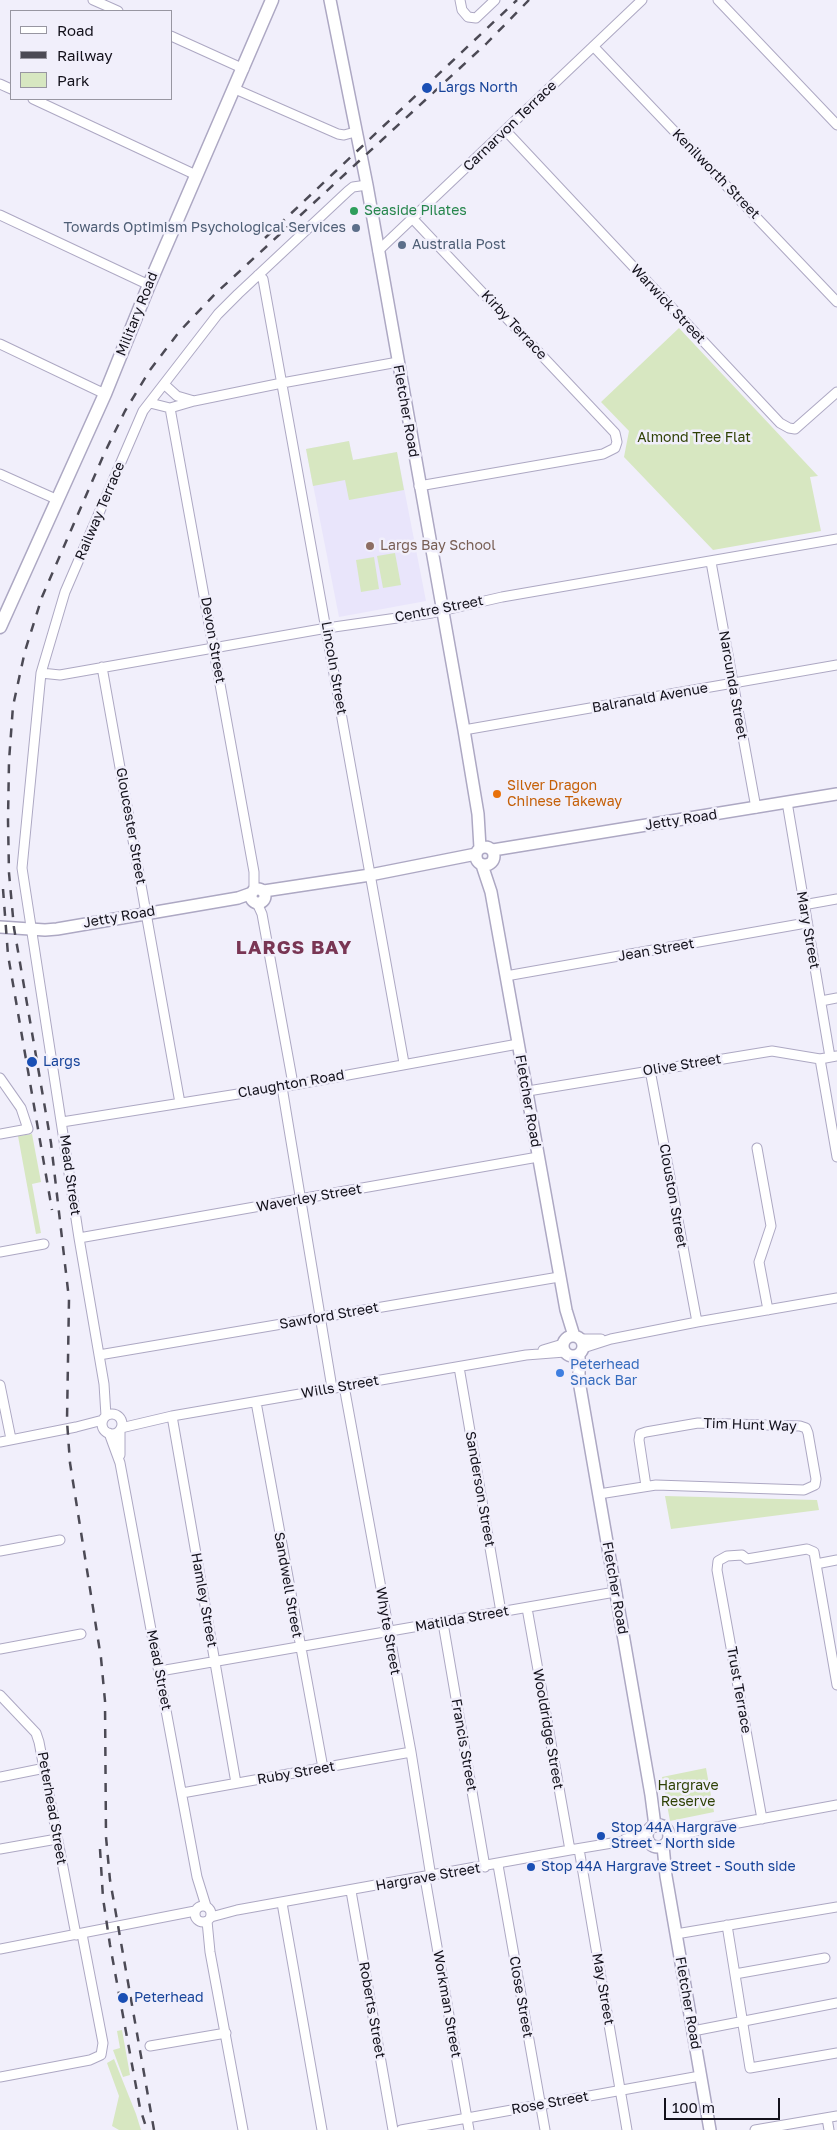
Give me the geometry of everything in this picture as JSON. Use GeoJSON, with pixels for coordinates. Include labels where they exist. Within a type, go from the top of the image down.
{"type":"FeatureCollection","features":[{"type":"Feature","properties":{"kind":"main road","name":"Military Road"},"geometry":{"type":"LineString","coordinates":[[0,627],[4,605],[58,500],[105,394],[149,285],[244,69],[272,0]]}},
{"type":"Feature","properties":{"kind":"street"},"geometry":{"type":"LineString","coordinates":[[93,0],[116,10]]}},
{"type":"Feature","properties":{"kind":"street"},"geometry":{"type":"LineString","coordinates":[[460,0],[462,10],[468,16],[476,18],[495,0]]}},
{"type":"Feature","properties":{"kind":"street","name":"Carnarvon Terrace"},"geometry":{"type":"LineString","coordinates":[[378,251],[642,0]]}},
{"type":"Feature","properties":{"kind":"street"},"geometry":{"type":"LineString","coordinates":[[718,0],[837,125]]}},
{"type":"Feature","properties":{"kind":"street","name":"Fletcher Road"},"geometry":{"type":"LineString","coordinates":[[332,3],[355,132],[367,185],[419,486],[464,730],[710,2130]]}},
{"type":"Feature","properties":{"kind":"street"},"geometry":{"type":"LineString","coordinates":[[172,36],[244,69]]}},
{"type":"Feature","properties":{"kind":"street","name":"Kenilworth Street"},"geometry":{"type":"LineString","coordinates":[[594,47],[837,302]]}},
{"type":"Feature","properties":{"kind":"street"},"geometry":{"type":"LineString","coordinates":[[235,89],[338,134],[344,135],[355,132]]}},
{"type":"Feature","properties":{"kind":"street"},"geometry":{"type":"LineString","coordinates":[[35,100],[196,175]]}},
{"type":"Feature","properties":{"kind":"street","name":"Warwick Street"},"geometry":{"type":"LineString","coordinates":[[506,131],[780,423],[795,429],[837,392]]}},
{"type":"Feature","properties":{"kind":"street","name":"Railway Terrace"},"geometry":{"type":"LineString","coordinates":[[31,929],[22,868],[41,674],[65,592],[143,411],[165,385],[218,314],[348,191],[367,185]]}},
{"type":"Feature","properties":{"kind":"street"},"geometry":{"type":"LineString","coordinates":[[0,215],[149,285]]}},
{"type":"Feature","properties":{"kind":"street","name":"Kirby Terrace"},"geometry":{"type":"LineString","coordinates":[[412,218],[615,433],[617,442],[615,448],[603,454],[419,486]]}},
{"type":"Feature","properties":{"kind":"street","name":"Lincoln Street"},"geometry":{"type":"LineString","coordinates":[[258,275],[263,279],[404,1063]]}},
{"type":"Feature","properties":{"kind":"street"},"geometry":{"type":"LineString","coordinates":[[0,344],[105,394]]}},
{"type":"Feature","properties":{"kind":"street"},"geometry":{"type":"LineString","coordinates":[[150,403],[170,408],[194,400],[398,362]]}},
{"type":"Feature","properties":{"kind":"street"},"geometry":{"type":"LineString","coordinates":[[165,385],[177,396],[194,400]]}},
{"type":"Feature","properties":{"kind":"street","name":"Devon Street"},"geometry":{"type":"LineString","coordinates":[[170,408],[292,1084]]}},
{"type":"Feature","properties":{"kind":"street"},"geometry":{"type":"LineString","coordinates":[[0,474],[58,500]]}},
{"type":"Feature","properties":{"kind":"street","name":"Centre Street"},"geometry":{"type":"LineString","coordinates":[[41,674],[60,675],[327,628],[432,613],[441,609],[837,539]]}},
{"type":"Feature","properties":{"kind":"street","name":"Narcunda Street"},"geometry":{"type":"LineString","coordinates":[[711,562],[756,808]]}},
{"type":"Feature","properties":{"kind":"street","name":"Balranald Avenue"},"geometry":{"type":"LineString","coordinates":[[464,730],[837,665]]}},
{"type":"Feature","properties":{"kind":"street","name":"Gloucester Street"},"geometry":{"type":"LineString","coordinates":[[102,667],[180,1103]]}},
{"type":"Feature","properties":{"kind":"street","name":"Jetty Road"},"geometry":{"type":"LineString","coordinates":[[0,927],[57,929],[147,912],[258,896],[283,889],[370,875],[445,860],[485,856],[526,846],[837,794]]}},
{"type":"Feature","properties":{"kind":"street","name":"Mary Street"},"geometry":{"type":"LineString","coordinates":[[787,802],[806,923],[834,1056]]}},
{"type":"Feature","properties":{"kind":"street"},"geometry":{"type":"LineString","coordinates":[[803,905],[837,899]]}},
{"type":"Feature","properties":{"kind":"street","name":"Jean Street"},"geometry":{"type":"LineString","coordinates":[[506,976],[806,923]]}},
{"type":"Feature","properties":{"kind":"street","name":"Mead Street"},"geometry":{"type":"LineString","coordinates":[[31,929],[31,946],[37,966],[79,1238],[104,1384],[160,1670],[243,2130]]}},
{"type":"Feature","properties":{"kind":"street"},"geometry":{"type":"LineString","coordinates":[[821,1001],[837,998]]}},
{"type":"Feature","properties":{"kind":"street","name":"Claughton Road"},"geometry":{"type":"LineString","coordinates":[[62,1122],[282,1087],[404,1063],[518,1044]]}},
{"type":"Feature","properties":{"kind":"street","name":"Olive Street"},"geometry":{"type":"LineString","coordinates":[[528,1091],[772,1051],[820,1059],[834,1056]]}},
{"type":"Feature","properties":{"kind":"street"},"geometry":{"type":"LineString","coordinates":[[820,1059],[837,1157]]}},
{"type":"Feature","properties":{"kind":"street","name":"Clouston Street"},"geometry":{"type":"LineString","coordinates":[[650,1070],[697,1322]]}},
{"type":"Feature","properties":{"kind":"street"},"geometry":{"type":"LineString","coordinates":[[0,1078],[21,1108],[28,1129],[0,1134]]}},
{"type":"Feature","properties":{"kind":"street"},"geometry":{"type":"LineString","coordinates":[[282,1087],[332,1388]]}},
{"type":"Feature","properties":{"kind":"street"},"geometry":{"type":"LineString","coordinates":[[757,1148],[771,1226],[758,1262],[768,1310]]}},
{"type":"Feature","properties":{"kind":"street","name":"Waverley Street"},"geometry":{"type":"LineString","coordinates":[[79,1238],[538,1157]]}},
{"type":"Feature","properties":{"kind":"street"},"geometry":{"type":"LineString","coordinates":[[0,1252],[44,1244]]}},
{"type":"Feature","properties":{"kind":"street","name":"Sawford Street"},"geometry":{"type":"LineString","coordinates":[[99,1355],[560,1276]]}},
{"type":"Feature","properties":{"kind":"street","name":"Wills Street"},"geometry":{"type":"LineString","coordinates":[[0,1442],[76,1427],[154,1419],[256,1402],[837,1298]]}},
{"type":"Feature","properties":{"kind":"street","name":"Sanderson Street"},"geometry":{"type":"LineString","coordinates":[[459,1367],[501,1612]]}},
{"type":"Feature","properties":{"kind":"street"},"geometry":{"type":"LineString","coordinates":[[0,1385],[11,1440]]}},
{"type":"Feature","properties":{"kind":"street","name":"Whyte Street"},"geometry":{"type":"LineString","coordinates":[[344,1386],[410,1752],[428,1877]]}},
{"type":"Feature","properties":{"kind":"street","name":"Sandwell Street"},"geometry":{"type":"LineString","coordinates":[[256,1402],[299,1646],[323,1768]]}},
{"type":"Feature","properties":{"kind":"street","name":"Hamley Street"},"geometry":{"type":"LineString","coordinates":[[172,1416],[236,1783]]}},
{"type":"Feature","properties":{"kind":"street","name":"Tim Hunt Way"},"geometry":{"type":"LineString","coordinates":[[599,1494],[646,1486],[804,1490],[815,1485],[816,1480],[808,1433],[806,1428],[800,1426],[698,1423],[646,1432],[640,1434],[638,1440],[646,1486]]}},
{"type":"Feature","properties":{"kind":"street"},"geometry":{"type":"LineString","coordinates":[[0,1551],[60,1540]]}},
{"type":"Feature","properties":{"kind":"street","name":"Trust Terrace"},"geometry":{"type":"LineString","coordinates":[[762,1819],[717,1570],[718,1561],[727,1556],[742,1555],[748,1559],[807,1549],[814,1552],[816,1564]]}},
{"type":"Feature","properties":{"kind":"street"},"geometry":{"type":"LineString","coordinates":[[837,1560],[816,1564],[837,1684]]}},
{"type":"Feature","properties":{"kind":"street","name":"Matilda Street"},"geometry":{"type":"LineString","coordinates":[[160,1670],[616,1592]]}},
{"type":"Feature","properties":{"kind":"street","name":"Wooldridge Street"},"geometry":{"type":"LineString","coordinates":[[527,1608],[574,1849]]}},
{"type":"Feature","properties":{"kind":"street","name":"Francis Street"},"geometry":{"type":"LineString","coordinates":[[443,1623],[485,1867]]}},
{"type":"Feature","properties":{"kind":"street"},"geometry":{"type":"LineString","coordinates":[[0,1649],[81,1634]]}},
{"type":"Feature","properties":{"kind":"street","name":"Peterhead Street"},"geometry":{"type":"LineString","coordinates":[[0,1696],[36,1733],[45,1768],[57,1839],[103,2042],[101,2055],[90,2060],[0,2077]]}},
{"type":"Feature","properties":{"kind":"street","name":"Ruby Street"},"geometry":{"type":"LineString","coordinates":[[182,1793],[410,1752]]}},
{"type":"Feature","properties":{"kind":"street"},"geometry":{"type":"LineString","coordinates":[[0,1777],[45,1768]]}},
{"type":"Feature","properties":{"kind":"street","name":"Hargrave Street"},"geometry":{"type":"LineString","coordinates":[[0,1949],[157,1920],[282,1903],[498,1865],[574,1849],[700,1830],[837,1805]]}},
{"type":"Feature","properties":{"kind":"street"},"geometry":{"type":"LineString","coordinates":[[0,1849],[57,1839]]}},
{"type":"Feature","properties":{"kind":"street","name":"May Street"},"geometry":{"type":"LineString","coordinates":[[574,1849],[627,2130]]}},
{"type":"Feature","properties":{"kind":"street","name":"Close Street"},"geometry":{"type":"LineString","coordinates":[[498,1865],[545,2130]]}},
{"type":"Feature","properties":{"kind":"street","name":"Workman Street"},"geometry":{"type":"LineString","coordinates":[[428,1877],[468,2130]]}},
{"type":"Feature","properties":{"kind":"street","name":"Roberts Street"},"geometry":{"type":"LineString","coordinates":[[351,1891],[392,2130]]}},
{"type":"Feature","properties":{"kind":"street"},"geometry":{"type":"LineString","coordinates":[[282,1903],[322,2130]]}},
{"type":"Feature","properties":{"kind":"street"},"geometry":{"type":"LineString","coordinates":[[676,1934],[837,1907]]}},
{"type":"Feature","properties":{"kind":"street"},"geometry":{"type":"LineString","coordinates":[[727,1925],[750,2068],[837,2053]]}},
{"type":"Feature","properties":{"kind":"street"},"geometry":{"type":"LineString","coordinates":[[735,1974],[825,1958]]}},
{"type":"Feature","properties":{"kind":"street"},"geometry":{"type":"LineString","coordinates":[[693,2030],[837,2003]]}},
{"type":"Feature","properties":{"kind":"street"},"geometry":{"type":"LineString","coordinates":[[150,2046],[226,2033]]}},
{"type":"Feature","properties":{"kind":"street","name":"Rose Street"},"geometry":{"type":"LineString","coordinates":[[401,2130],[700,2076]]}},
{"type":"Feature","properties":{"kind":"street"},"geometry":{"type":"LineString","coordinates":[[755,2130],[837,2116]]}},
{"type":"Feature","properties":{"kind":"street"},"geometry":{"type":"LineString","coordinates":[[827,2118],[829,2130]]}},
{"type":"Feature","properties":{"kind":"shaded area","name":"Largs Bay School"},"geometry":{"type":"Polygon","coordinates":[[[349,441],[353,460],[397,452],[426,601],[339,617],[306,449],[349,441]]]}},
{"type":"Feature","properties":{"kind":"green space","name":"Almond Tree Flat"},"geometry":{"type":"Polygon","coordinates":[[[679,328],[818,476],[810,477],[821,531],[713,550],[624,457],[629,431],[601,402],[679,328]]]}},
{"type":"Feature","properties":{"kind":"green space"},"geometry":{"type":"Polygon","coordinates":[[[349,441],[353,460],[397,452],[404,490],[349,500],[345,480],[313,486],[306,449],[349,441]]]}},
{"type":"Feature","properties":{"kind":"green space"},"geometry":{"type":"Polygon","coordinates":[[[395,553],[401,585],[383,588],[377,556],[395,553]]]}},
{"type":"Feature","properties":{"kind":"green space"},"geometry":{"type":"Polygon","coordinates":[[[374,557],[379,589],[361,592],[356,560],[374,557]]]}},
{"type":"Feature","properties":{"kind":"green space"},"geometry":{"type":"Polygon","coordinates":[[[32,1134],[41,1182],[32,1184],[41,1233],[36,1234],[18,1136],[32,1134]]]}},
{"type":"Feature","properties":{"kind":"green space"},"geometry":{"type":"Polygon","coordinates":[[[665,1496],[817,1500],[819,1510],[671,1529],[665,1496]]]}},
{"type":"Feature","properties":{"kind":"green space","name":"Hargrave Reserve"},"geometry":{"type":"Polygon","coordinates":[[[706,1768],[714,1812],[670,1821],[662,1777],[706,1768]]]}},
{"type":"Feature","properties":{"kind":"green space"},"geometry":{"type":"Polygon","coordinates":[[[122,2030],[130,2075],[123,2077],[113,2050],[120,2048],[117,2031],[122,2030]]]}},
{"type":"Feature","properties":{"kind":"green space"},"geometry":{"type":"Polygon","coordinates":[[[114,2059],[141,2130],[119,2130],[112,2126],[119,2096],[107,2063],[114,2059]]]}},
{"type":"Feature","properties":{"kind":"railway"},"geometry":{"type":"LineString","coordinates":[[265,238],[517,0]]}},
{"type":"Feature","properties":{"kind":"railway"},"geometry":{"type":"LineString","coordinates":[[154,2130],[110,1880],[106,1837],[105,1701],[101,1658],[70,1463],[67,1421],[69,1299],[51,1143],[14,928],[9,873],[8,820],[9,761],[13,706],[25,651],[42,597],[104,454],[125,411],[150,370],[179,332],[215,294],[486,44],[529,0]]}},
{"type":"Feature","properties":{"kind":"railway"},"geometry":{"type":"LineString","coordinates":[[3,889],[8,955],[52,1210]]}},
{"type":"Feature","properties":{"kind":"railway"},"geometry":{"type":"LineString","coordinates":[[100,1849],[103,1898],[110,1945],[140,2108],[147,2130]]}},
{"type":"Feature","properties":{"kind":"place","name":"Largs North"},"geometry":{"type":"Point","coordinates":[427,88]}},
{"type":"Feature","properties":{"kind":"place","name":"Seaside Pilates"},"geometry":{"type":"Point","coordinates":[354,211]}},
{"type":"Feature","properties":{"kind":"place","name":"Towards Optimism Psychological Services"},"geometry":{"type":"Point","coordinates":[356,228]}},
{"type":"Feature","properties":{"kind":"place","name":"Australia Post"},"geometry":{"type":"Point","coordinates":[402,245]}},
{"type":"Feature","properties":{"kind":"place","name":"Largs Bay School"},"geometry":{"type":"Point","coordinates":[370,546]}},
{"type":"Feature","properties":{"kind":"place","name":"Silver Dragon Chinese Takeway"},"geometry":{"type":"Point","coordinates":[497,794]}},
{"type":"Feature","properties":{"kind":"place","name":"Largs"},"geometry":{"type":"Point","coordinates":[32,1062]}},
{"type":"Feature","properties":{"kind":"place","name":"Peterhead Snack Bar"},"geometry":{"type":"Point","coordinates":[560,1373]}},
{"type":"Feature","properties":{"kind":"place","name":"Stop 44A Hargrave Street - North side"},"geometry":{"type":"Point","coordinates":[601,1836]}},
{"type":"Feature","properties":{"kind":"place","name":"Stop 44A Hargrave Street - South side"},"geometry":{"type":"Point","coordinates":[531,1867]}},
{"type":"Feature","properties":{"kind":"place","name":"Peterhead"},"geometry":{"type":"Point","coordinates":[123,1998]}},
{"type":"Feature","properties":{"kind":"district","name":"LARGS BAY"},"geometry":{"type":"Point","coordinates":[294,948]}}]}
